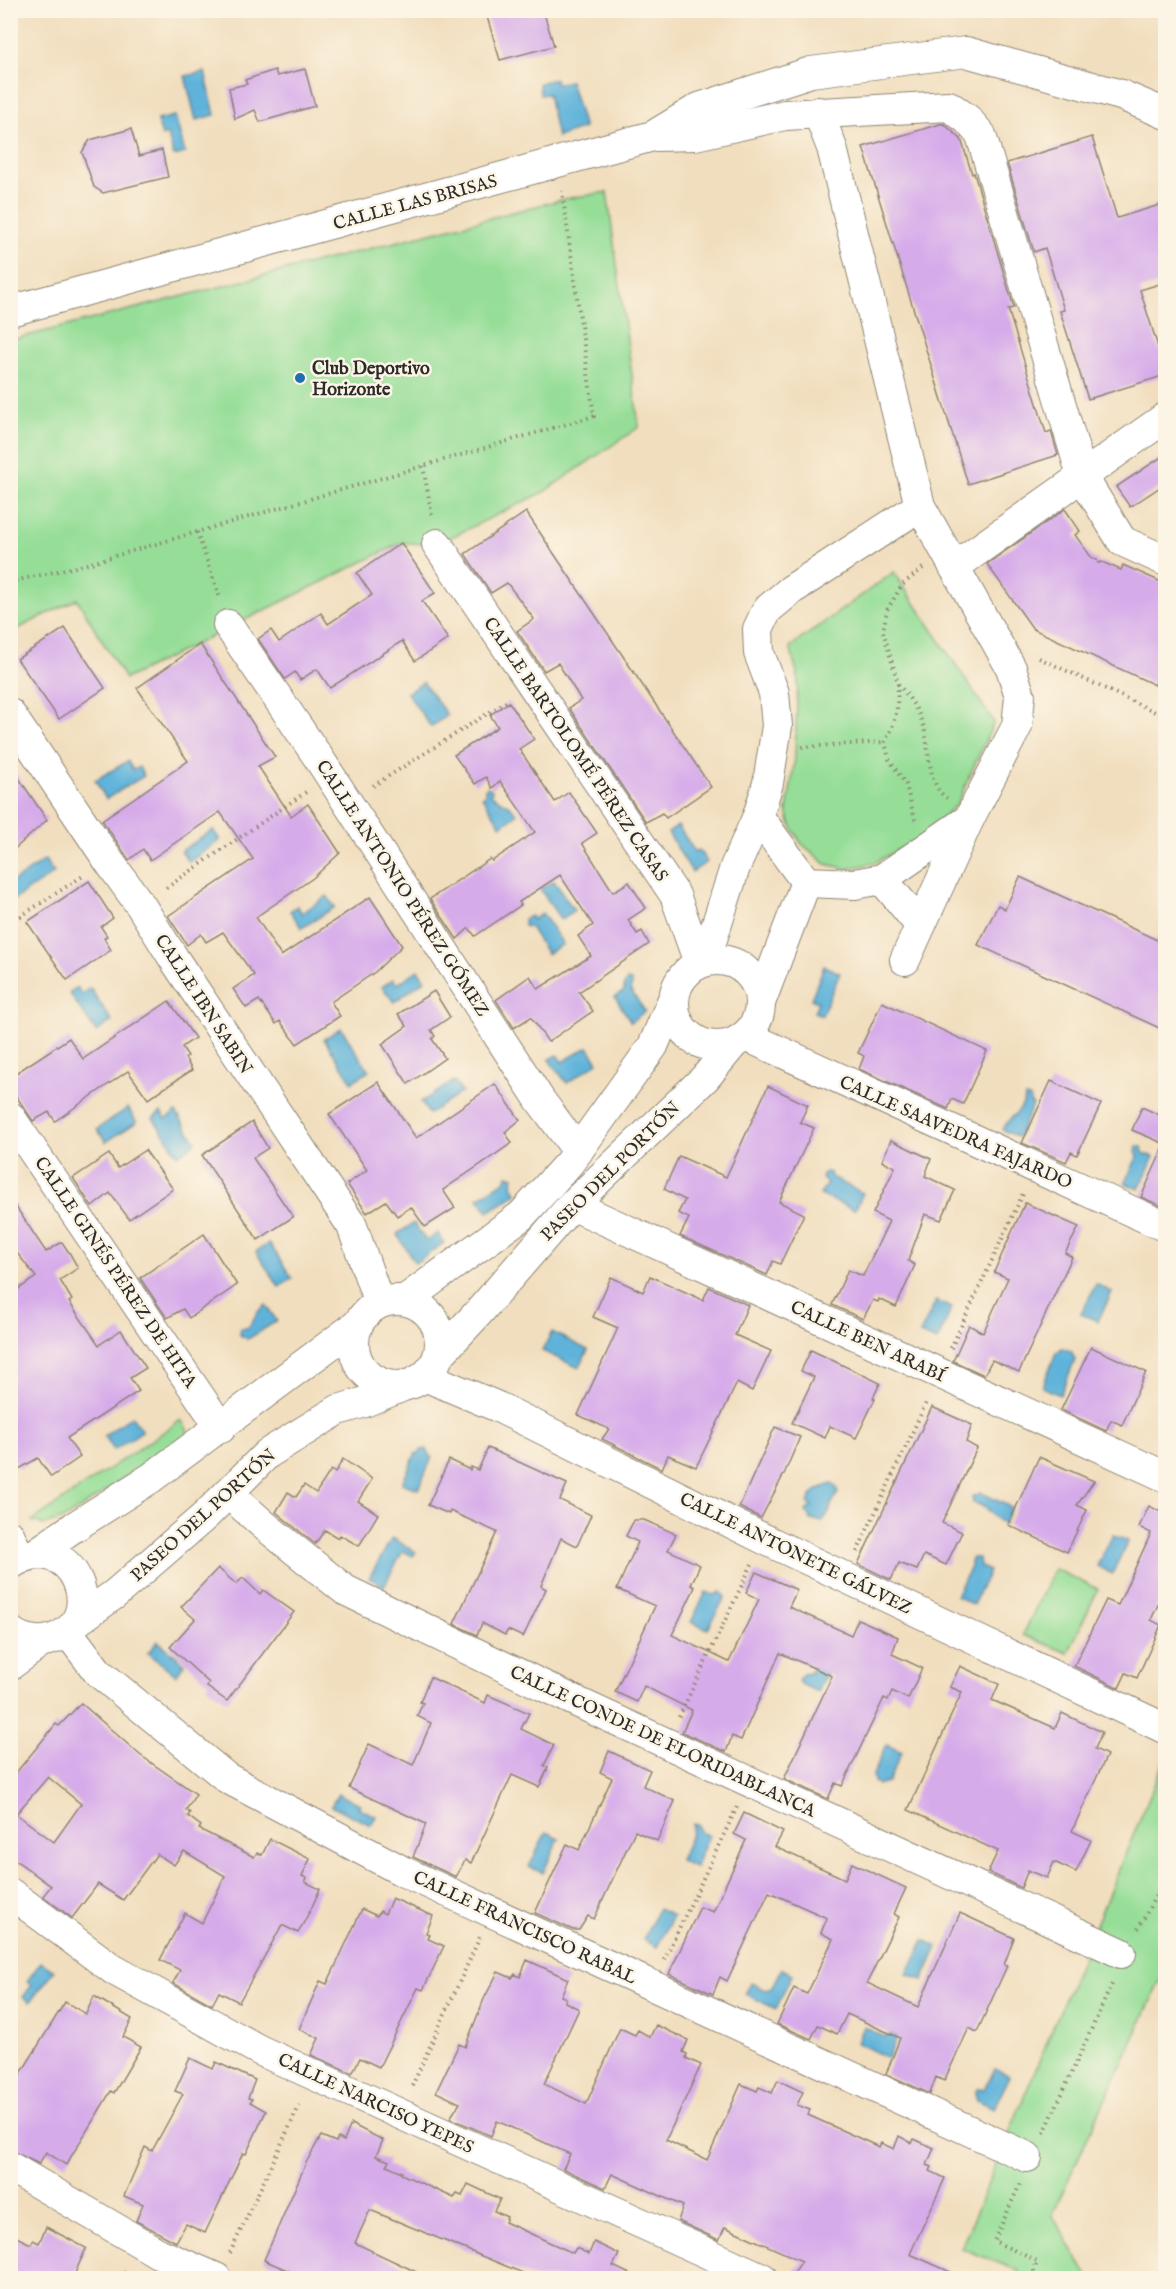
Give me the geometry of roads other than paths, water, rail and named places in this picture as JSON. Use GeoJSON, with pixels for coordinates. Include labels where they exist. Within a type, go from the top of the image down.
{"type":"FeatureCollection","features":[{"type":"Feature","properties":{"kind":"street","name":"CALLE LAS BRISAS"},"geometry":{"type":"LineString","coordinates":[[10,312],[653,136],[699,108],[811,72],[966,52],[1121,94],[1166,114]]}},
{"type":"Feature","properties":{"kind":"street"},"geometry":{"type":"LineString","coordinates":[[653,136],[695,135],[785,115],[818,112],[949,106],[967,119],[981,135],[1082,476],[1122,541],[1166,561]]}},
{"type":"Feature","properties":{"kind":"street"},"geometry":{"type":"LineString","coordinates":[[818,112],[832,148],[920,506],[1011,668],[1020,696],[1017,726],[972,812],[905,960]]}},
{"type":"Feature","properties":{"kind":"street"},"geometry":{"type":"LineString","coordinates":[[949,559],[1082,476],[1166,417]]}},
{"type":"Feature","properties":{"kind":"street"},"geometry":{"type":"LineString","coordinates":[[702,962],[735,867],[758,816],[768,783],[775,746],[777,726],[774,693],[759,653],[758,629],[767,610],[790,590],[920,506]]}},
{"type":"Feature","properties":{"kind":"street","name":"CALLE BARTOLOMÉ PÉREZ CASAS"},"geometry":{"type":"LineString","coordinates":[[437,544],[675,895],[702,962]]}},
{"type":"Feature","properties":{"kind":"street","name":"CALLE ANTONIO PÉREZ GÓMEZ"},"geometry":{"type":"LineString","coordinates":[[228,625],[330,776],[540,1101],[578,1151]]}},
{"type":"Feature","properties":{"kind":"street","name":"CALLE IBN SABIN"},"geometry":{"type":"LineString","coordinates":[[10,714],[141,906],[352,1226],[392,1301]]}},
{"type":"Feature","properties":{"kind":"street"},"geometry":{"type":"LineString","coordinates":[[806,882],[855,884],[882,879],[972,812]]}},
{"type":"Feature","properties":{"kind":"street"},"geometry":{"type":"LineString","coordinates":[[758,816],[806,882]]}},
{"type":"Feature","properties":{"kind":"street"},"geometry":{"type":"LineString","coordinates":[[882,879],[920,925]]}},
{"type":"Feature","properties":{"kind":"street"},"geometry":{"type":"LineString","coordinates":[[760,1003],[754,979],[746,970],[736,963],[714,959],[702,962],[686,972],[677,984],[673,999],[675,1014],[681,1028],[692,1039],[706,1045],[720,1046],[740,1039],[756,1021],[760,1003],[806,882]]}},
{"type":"Feature","properties":{"kind":"street","name":"PASEO DEL PORTÓN"},"geometry":{"type":"LineString","coordinates":[[392,1301],[521,1216],[578,1151],[653,1046],[673,999]]}},
{"type":"Feature","properties":{"kind":"street","name":"PASEO DEL PORTÓN"},"geometry":{"type":"LineString","coordinates":[[10,1665],[116,1594],[205,1516],[267,1454],[338,1410],[362,1403],[422,1373],[480,1311],[572,1205],[705,1078],[740,1039]]}},
{"type":"Feature","properties":{"kind":"street","name":"CALLE SAAVEDRA FAJARDO"},"geometry":{"type":"LineString","coordinates":[[740,1039],[1166,1227]]}},
{"type":"Feature","properties":{"kind":"street","name":"CALLE GINÉS PÉREZ DE HITA"},"geometry":{"type":"LineString","coordinates":[[10,1117],[220,1428]]}},
{"type":"Feature","properties":{"kind":"street","name":"CALLE BEN ARABÍ"},"geometry":{"type":"LineString","coordinates":[[572,1205],[1166,1477]]}},
{"type":"Feature","properties":{"kind":"street"},"geometry":{"type":"LineString","coordinates":[[19,1554],[74,1527],[151,1478],[357,1324],[366,1312],[392,1301],[416,1303],[434,1319],[441,1342],[422,1373],[386,1384],[372,1378],[361,1368],[355,1354],[354,1339],[357,1324]]}},
{"type":"Feature","properties":{"kind":"street","name":"CALLE ANTONETE GÁLVEZ"},"geometry":{"type":"LineString","coordinates":[[422,1373],[498,1407],[764,1539],[1166,1729]]}},
{"type":"Feature","properties":{"kind":"street","name":"CALLE CONDE DE FLORIDABLANCA"},"geometry":{"type":"LineString","coordinates":[[228,1493],[345,1590],[577,1702],[1124,1955]]}},
{"type":"Feature","properties":{"kind":"street"},"geometry":{"type":"LineString","coordinates":[[10,1631],[27,1640],[62,1632],[82,1598],[75,1574],[58,1558],[19,1554]]}},
{"type":"Feature","properties":{"kind":"street","name":"CALLE FRANCISCO RABAL"},"geometry":{"type":"LineString","coordinates":[[62,1632],[98,1672],[227,1778],[404,1872],[1030,2158]]}},
{"type":"Feature","properties":{"kind":"street","name":"CALLE NARCISO YEPES"},"geometry":{"type":"LineString","coordinates":[[10,1893],[114,1970],[259,2050],[762,2278]]}},
{"type":"Feature","properties":{"kind":"street"},"geometry":{"type":"LineString","coordinates":[[10,2167],[158,2253],[222,2268]]}},
{"type":"Feature","properties":{"kind":"water"},"geometry":{"type":"Polygon","coordinates":[[[205,72],[215,115],[196,120],[185,76],[205,72]]]}},
{"type":"Feature","properties":{"kind":"water"},"geometry":{"type":"Polygon","coordinates":[[[555,79],[556,84],[570,81],[584,128],[557,137],[548,94],[540,95],[539,83],[555,79]]]}},
{"type":"Feature","properties":{"kind":"water"},"geometry":{"type":"Polygon","coordinates":[[[175,116],[185,153],[174,156],[167,134],[162,136],[157,120],[175,116]]]}},
{"type":"Feature","properties":{"kind":"water"},"geometry":{"type":"Polygon","coordinates":[[[423,682],[447,715],[431,727],[407,693],[423,682]]]}},
{"type":"Feature","properties":{"kind":"water"},"geometry":{"type":"Polygon","coordinates":[[[128,761],[133,770],[139,767],[144,776],[106,799],[95,780],[128,761]]]}},
{"type":"Feature","properties":{"kind":"water"},"geometry":{"type":"Polygon","coordinates":[[[488,787],[492,790],[491,795],[510,806],[517,814],[501,826],[482,797],[488,787]]]}},
{"type":"Feature","properties":{"kind":"water"},"geometry":{"type":"Polygon","coordinates":[[[678,826],[695,852],[699,850],[707,862],[692,872],[668,833],[678,826]]]}},
{"type":"Feature","properties":{"kind":"water"},"geometry":{"type":"Polygon","coordinates":[[[213,830],[220,840],[189,862],[181,851],[213,830]]]}},
{"type":"Feature","properties":{"kind":"water"},"geometry":{"type":"Polygon","coordinates":[[[45,860],[54,873],[12,901],[11,883],[45,860]]]}},
{"type":"Feature","properties":{"kind":"water"},"geometry":{"type":"Polygon","coordinates":[[[554,881],[574,910],[561,920],[540,889],[554,881]]]}},
{"type":"Feature","properties":{"kind":"water"},"geometry":{"type":"Polygon","coordinates":[[[327,896],[335,907],[302,928],[290,911],[297,906],[302,913],[327,896]]]}},
{"type":"Feature","properties":{"kind":"water"},"geometry":{"type":"Polygon","coordinates":[[[542,913],[563,944],[547,954],[530,927],[524,926],[524,919],[531,916],[533,920],[542,913]]]}},
{"type":"Feature","properties":{"kind":"water"},"geometry":{"type":"Polygon","coordinates":[[[824,966],[840,973],[822,1015],[814,1012],[818,1002],[811,999],[824,966]]]}},
{"type":"Feature","properties":{"kind":"water"},"geometry":{"type":"Polygon","coordinates":[[[418,970],[425,980],[394,1002],[382,987],[393,979],[397,984],[418,970]]]}},
{"type":"Feature","properties":{"kind":"water"},"geometry":{"type":"Polygon","coordinates":[[[627,980],[631,981],[630,990],[645,1011],[631,1022],[615,997],[624,991],[627,980]]]}},
{"type":"Feature","properties":{"kind":"water"},"geometry":{"type":"Polygon","coordinates":[[[77,987],[81,994],[90,988],[112,1021],[96,1032],[69,993],[77,987]]]}},
{"type":"Feature","properties":{"kind":"water"},"geometry":{"type":"Polygon","coordinates":[[[341,1028],[369,1071],[352,1082],[324,1039],[341,1028]]]}},
{"type":"Feature","properties":{"kind":"water"},"geometry":{"type":"Polygon","coordinates":[[[588,1047],[598,1062],[567,1083],[549,1060],[557,1055],[562,1062],[588,1047]]]}},
{"type":"Feature","properties":{"kind":"water"},"geometry":{"type":"Polygon","coordinates":[[[454,1081],[462,1092],[429,1114],[421,1102],[454,1081]]]}},
{"type":"Feature","properties":{"kind":"water"},"geometry":{"type":"Polygon","coordinates":[[[1025,1097],[1030,1098],[1030,1103],[1033,1105],[1018,1137],[1002,1130],[1022,1107],[1025,1097]]]}},
{"type":"Feature","properties":{"kind":"water"},"geometry":{"type":"Polygon","coordinates":[[[128,1108],[137,1122],[106,1142],[97,1129],[128,1108]]]}},
{"type":"Feature","properties":{"kind":"water"},"geometry":{"type":"Polygon","coordinates":[[[161,1112],[166,1119],[176,1112],[196,1142],[178,1155],[153,1118],[161,1112]]]}},
{"type":"Feature","properties":{"kind":"water"},"geometry":{"type":"Polygon","coordinates":[[[1137,1146],[1142,1147],[1143,1153],[1154,1157],[1139,1189],[1125,1183],[1138,1155],[1137,1146]]]}},
{"type":"Feature","properties":{"kind":"water"},"geometry":{"type":"Polygon","coordinates":[[[828,1172],[832,1178],[863,1193],[855,1210],[820,1195],[827,1183],[822,1177],[828,1172]]]}},
{"type":"Feature","properties":{"kind":"water"},"geometry":{"type":"Polygon","coordinates":[[[508,1175],[514,1177],[512,1185],[517,1194],[488,1212],[478,1198],[505,1181],[508,1175]]]}},
{"type":"Feature","properties":{"kind":"water"},"geometry":{"type":"Polygon","coordinates":[[[414,1223],[426,1241],[438,1233],[444,1243],[415,1263],[397,1234],[414,1223]]]}},
{"type":"Feature","properties":{"kind":"water"},"geometry":{"type":"Polygon","coordinates":[[[269,1243],[292,1278],[279,1287],[256,1252],[269,1243]]]}},
{"type":"Feature","properties":{"kind":"water"},"geometry":{"type":"Polygon","coordinates":[[[1096,1284],[1112,1292],[1098,1321],[1081,1314],[1096,1284]]]}},
{"type":"Feature","properties":{"kind":"water"},"geometry":{"type":"Polygon","coordinates":[[[936,1301],[952,1308],[937,1341],[920,1334],[936,1301]]]}},
{"type":"Feature","properties":{"kind":"water"},"geometry":{"type":"Polygon","coordinates":[[[266,1305],[277,1321],[248,1339],[240,1335],[241,1328],[248,1328],[258,1312],[266,1305]]]}},
{"type":"Feature","properties":{"kind":"water"},"geometry":{"type":"Polygon","coordinates":[[[552,1332],[588,1350],[579,1368],[542,1351],[552,1332]]]}},
{"type":"Feature","properties":{"kind":"water"},"geometry":{"type":"Polygon","coordinates":[[[1062,1348],[1071,1351],[1075,1360],[1060,1395],[1042,1387],[1056,1353],[1062,1348]]]}},
{"type":"Feature","properties":{"kind":"water"},"geometry":{"type":"Polygon","coordinates":[[[132,1416],[142,1431],[114,1450],[104,1436],[132,1416]]]}},
{"type":"Feature","properties":{"kind":"water"},"geometry":{"type":"Polygon","coordinates":[[[427,1449],[432,1458],[418,1489],[402,1483],[416,1453],[419,1454],[421,1450],[427,1449]]]}},
{"type":"Feature","properties":{"kind":"water"},"geometry":{"type":"Polygon","coordinates":[[[832,1484],[838,1493],[829,1513],[822,1521],[811,1520],[806,1511],[812,1506],[808,1504],[811,1496],[820,1488],[832,1484]]]}},
{"type":"Feature","properties":{"kind":"water"},"geometry":{"type":"Polygon","coordinates":[[[980,1492],[1011,1507],[1004,1524],[982,1506],[973,1503],[972,1496],[980,1492]]]}},
{"type":"Feature","properties":{"kind":"water"},"geometry":{"type":"Polygon","coordinates":[[[1113,1535],[1128,1541],[1112,1574],[1097,1566],[1113,1535]]]}},
{"type":"Feature","properties":{"kind":"water"},"geometry":{"type":"Polygon","coordinates":[[[392,1538],[416,1552],[413,1556],[403,1551],[384,1586],[369,1578],[392,1538]]]}},
{"type":"Feature","properties":{"kind":"water"},"geometry":{"type":"Polygon","coordinates":[[[972,1558],[979,1558],[980,1566],[989,1571],[973,1605],[956,1596],[972,1558]]]}},
{"type":"Feature","properties":{"kind":"water"},"geometry":{"type":"Polygon","coordinates":[[[706,1592],[714,1595],[721,1592],[725,1597],[708,1629],[691,1622],[706,1592]]]}},
{"type":"Feature","properties":{"kind":"water"},"geometry":{"type":"Polygon","coordinates":[[[158,1641],[185,1664],[176,1675],[148,1653],[158,1641]]]}},
{"type":"Feature","properties":{"kind":"water"},"geometry":{"type":"Polygon","coordinates":[[[819,1658],[831,1664],[817,1692],[799,1683],[798,1680],[803,1674],[810,1673],[819,1658]]]}},
{"type":"Feature","properties":{"kind":"water"},"geometry":{"type":"Polygon","coordinates":[[[886,1745],[902,1752],[888,1782],[878,1785],[874,1782],[873,1775],[886,1745]]]}},
{"type":"Feature","properties":{"kind":"water"},"geometry":{"type":"Polygon","coordinates":[[[338,1794],[360,1804],[359,1808],[376,1816],[371,1825],[331,1806],[338,1794]]]}},
{"type":"Feature","properties":{"kind":"water"},"geometry":{"type":"Polygon","coordinates":[[[693,1824],[698,1824],[700,1832],[709,1836],[695,1867],[680,1860],[693,1824]]]}},
{"type":"Feature","properties":{"kind":"water"},"geometry":{"type":"Polygon","coordinates":[[[546,1832],[559,1838],[543,1873],[529,1867],[546,1832]]]}},
{"type":"Feature","properties":{"kind":"water"},"geometry":{"type":"Polygon","coordinates":[[[658,1909],[673,1916],[657,1947],[643,1940],[658,1909]]]}},
{"type":"Feature","properties":{"kind":"water"},"geometry":{"type":"Polygon","coordinates":[[[924,1940],[938,1947],[923,1980],[907,1974],[924,1940]]]}},
{"type":"Feature","properties":{"kind":"water"},"geometry":{"type":"Polygon","coordinates":[[[41,1962],[54,1971],[30,2002],[23,1997],[32,1985],[27,1981],[41,1962]]]}},
{"type":"Feature","properties":{"kind":"water"},"geometry":{"type":"Polygon","coordinates":[[[782,1969],[792,1974],[776,2009],[745,1994],[751,1983],[765,1990],[772,1988],[782,1969]]]}},
{"type":"Feature","properties":{"kind":"water"},"geometry":{"type":"Polygon","coordinates":[[[864,2027],[885,2037],[892,2034],[897,2037],[888,2058],[857,2043],[864,2027]]]}},
{"type":"Feature","properties":{"kind":"water"},"geometry":{"type":"Polygon","coordinates":[[[995,2069],[1010,2076],[994,2108],[977,2100],[975,2093],[977,2089],[984,2089],[995,2069]]]}},
{"type":"Feature","properties":{"kind":"place","name":"Club Deportivo Horizonte"},"geometry":{"type":"Point","coordinates":[300,378]}}]}
